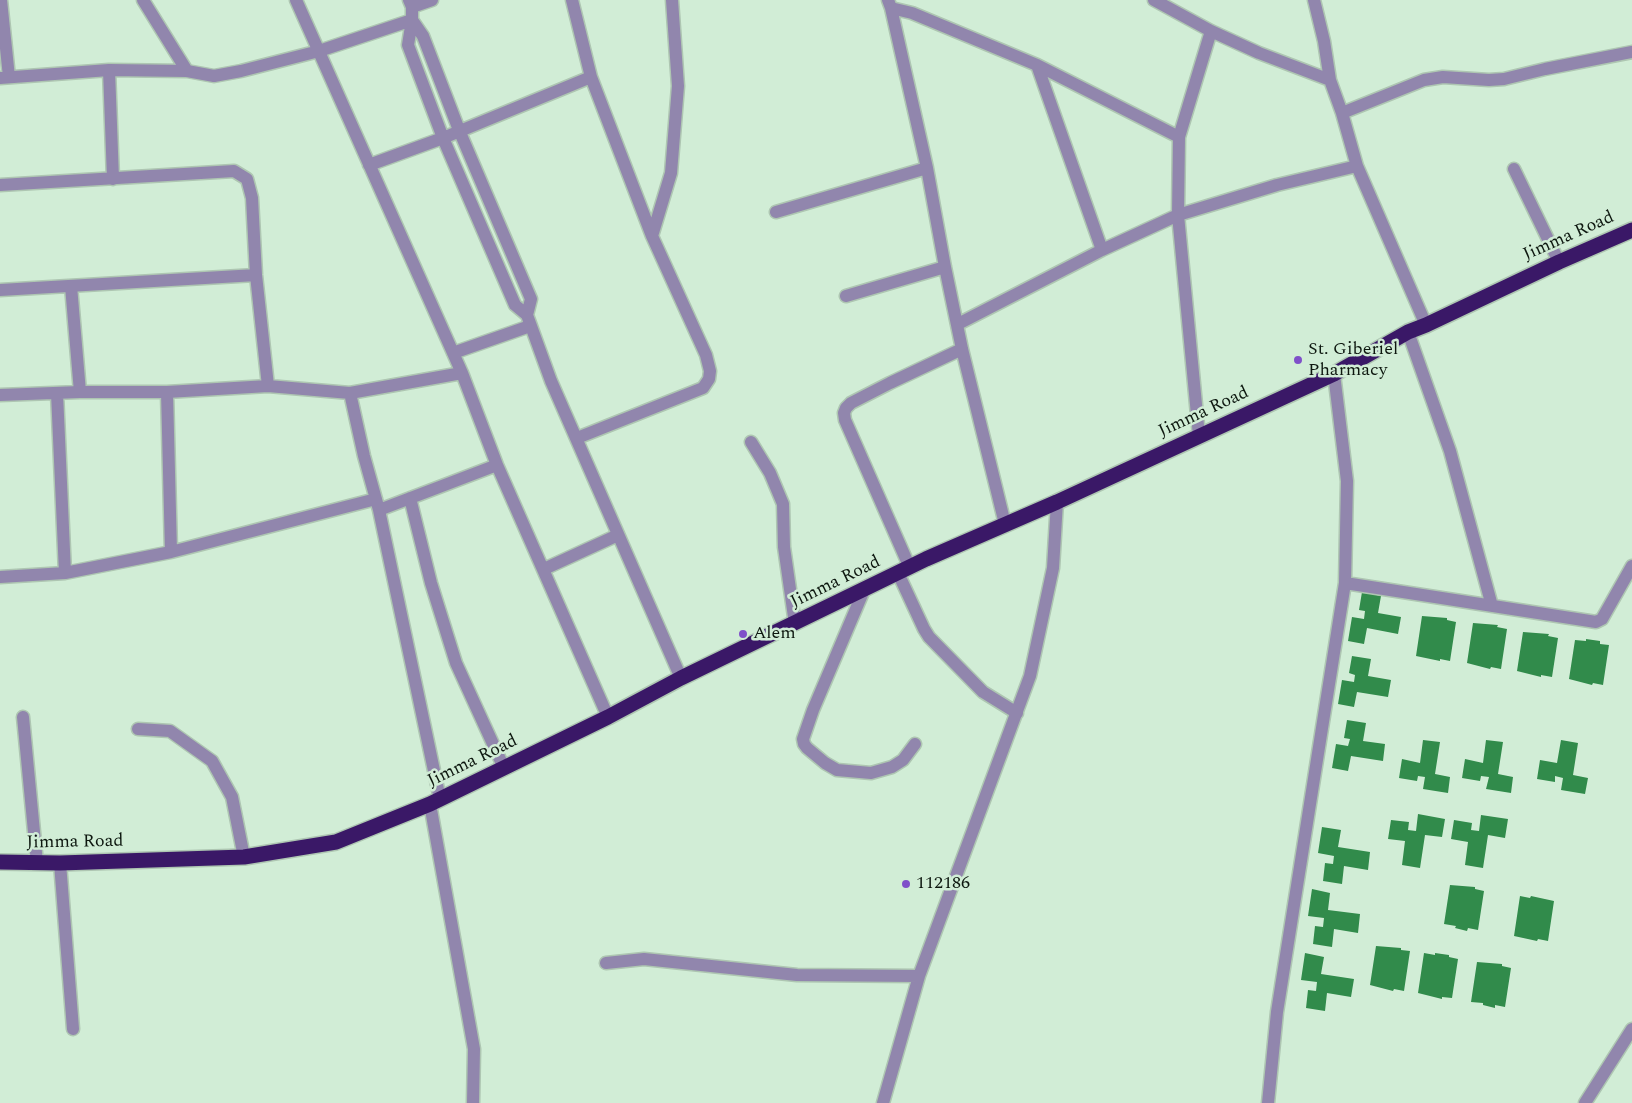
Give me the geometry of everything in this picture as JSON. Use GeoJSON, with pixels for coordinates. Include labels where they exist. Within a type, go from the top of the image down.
{"type":"FeatureCollection","features":[{"type":"Feature","properties":{"kind":"highway","name":"Jimma Road"},"geometry":{"type":"LineString","coordinates":[[0,862],[60,863],[244,857],[336,842],[435,802],[608,718],[681,678],[904,570],[1057,502],[1334,374],[1408,332],[1558,262],[1632,230]]}},
{"type":"Feature","properties":{"kind":"street"},"geometry":{"type":"LineString","coordinates":[[1,0],[4,78],[108,70],[188,71],[214,76],[241,72],[319,51],[412,20]]}},
{"type":"Feature","properties":{"kind":"street"},"geometry":{"type":"LineString","coordinates":[[143,0],[188,71]]}},
{"type":"Feature","properties":{"kind":"street"},"geometry":{"type":"LineString","coordinates":[[296,0],[462,372],[498,465],[608,718]]}},
{"type":"Feature","properties":{"kind":"street"},"geometry":{"type":"LineString","coordinates":[[432,0],[411,3],[412,20],[408,45],[443,138],[515,305],[528,320],[551,381],[681,678]]}},
{"type":"Feature","properties":{"kind":"street"},"geometry":{"type":"LineString","coordinates":[[572,0],[591,77],[652,236],[706,355],[710,372],[709,379],[703,388],[577,438]]}},
{"type":"Feature","properties":{"kind":"street"},"geometry":{"type":"LineString","coordinates":[[652,236],[671,173],[678,86],[672,0]]}},
{"type":"Feature","properties":{"kind":"street"},"geometry":{"type":"LineString","coordinates":[[912,13],[915,0]]}},
{"type":"Feature","properties":{"kind":"street"},"geometry":{"type":"LineString","coordinates":[[1154,0],[1211,31],[1259,53],[1330,80]]}},
{"type":"Feature","properties":{"kind":"street"},"geometry":{"type":"LineString","coordinates":[[1314,0],[1324,41],[1330,80],[1342,113],[1357,166],[1426,325]]}},
{"type":"Feature","properties":{"kind":"street"},"geometry":{"type":"LineString","coordinates":[[889,4],[1037,65],[1179,137]]}},
{"type":"Feature","properties":{"kind":"street"},"geometry":{"type":"LineString","coordinates":[[889,4],[927,168],[962,349],[1005,524]]}},
{"type":"Feature","properties":{"kind":"street"},"geometry":{"type":"LineString","coordinates":[[412,20],[423,36],[459,130],[531,299],[528,320]]}},
{"type":"Feature","properties":{"kind":"street"},"geometry":{"type":"LineString","coordinates":[[1199,436],[1178,214],[1179,137],[1211,31]]}},
{"type":"Feature","properties":{"kind":"street"},"geometry":{"type":"LineString","coordinates":[[1342,113],[1424,80],[1443,77],[1489,80],[1504,78],[1632,52]]}},
{"type":"Feature","properties":{"kind":"street"},"geometry":{"type":"LineString","coordinates":[[1037,65],[1102,250]]}},
{"type":"Feature","properties":{"kind":"street"},"geometry":{"type":"LineString","coordinates":[[108,70],[113,179]]}},
{"type":"Feature","properties":{"kind":"street"},"geometry":{"type":"LineString","coordinates":[[369,165],[443,138],[591,77]]}},
{"type":"Feature","properties":{"kind":"street"},"geometry":{"type":"LineString","coordinates":[[958,324],[1102,250],[1178,214],[1277,184],[1357,166]]}},
{"type":"Feature","properties":{"kind":"street"},"geometry":{"type":"LineString","coordinates":[[776,212],[927,168]]}},
{"type":"Feature","properties":{"kind":"street"},"geometry":{"type":"LineString","coordinates":[[1514,169],[1558,262]]}},
{"type":"Feature","properties":{"kind":"street"},"geometry":{"type":"LineString","coordinates":[[0,185],[234,171],[247,179],[252,198],[256,275],[268,386]]}},
{"type":"Feature","properties":{"kind":"street"},"geometry":{"type":"LineString","coordinates":[[846,296],[945,266]]}},
{"type":"Feature","properties":{"kind":"street"},"geometry":{"type":"LineString","coordinates":[[0,290],[256,275]]}},
{"type":"Feature","properties":{"kind":"street"},"geometry":{"type":"LineString","coordinates":[[71,286],[80,392]]}},
{"type":"Feature","properties":{"kind":"street"},"geometry":{"type":"LineString","coordinates":[[453,353],[528,320]]}},
{"type":"Feature","properties":{"kind":"street"},"geometry":{"type":"LineString","coordinates":[[1408,332],[1450,451],[1492,606]]}},
{"type":"Feature","properties":{"kind":"street"},"geometry":{"type":"LineString","coordinates":[[962,349],[851,403],[844,413],[845,420],[904,570],[924,630],[983,692],[1017,713]]}},
{"type":"Feature","properties":{"kind":"street"},"geometry":{"type":"LineString","coordinates":[[0,395],[80,392],[167,392],[268,386],[350,394],[462,372]]}},
{"type":"Feature","properties":{"kind":"street"},"geometry":{"type":"LineString","coordinates":[[1268,1103],[1277,1012],[1345,583],[1347,481],[1334,374]]}},
{"type":"Feature","properties":{"kind":"street"},"geometry":{"type":"LineString","coordinates":[[167,392],[171,552]]}},
{"type":"Feature","properties":{"kind":"street"},"geometry":{"type":"LineString","coordinates":[[56,393],[65,573]]}},
{"type":"Feature","properties":{"kind":"street"},"geometry":{"type":"LineString","coordinates":[[350,394],[377,505],[435,802],[474,1049],[473,1103]]}},
{"type":"Feature","properties":{"kind":"street"},"geometry":{"type":"LineString","coordinates":[[751,442],[770,473],[783,504],[784,547],[795,624]]}},
{"type":"Feature","properties":{"kind":"street"},"geometry":{"type":"LineString","coordinates":[[0,577],[65,573],[171,552],[410,498],[498,465]]}},
{"type":"Feature","properties":{"kind":"street"},"geometry":{"type":"LineString","coordinates":[[410,498],[431,583],[456,663],[504,768]]}},
{"type":"Feature","properties":{"kind":"street"},"geometry":{"type":"LineString","coordinates":[[883,1103],[919,976],[1030,676],[1053,568],[1057,502]]}},
{"type":"Feature","properties":{"kind":"street"},"geometry":{"type":"LineString","coordinates":[[544,569],[618,535]]}},
{"type":"Feature","properties":{"kind":"street"},"geometry":{"type":"LineString","coordinates":[[1345,583],[1596,622],[1602,619],[1632,566]]}},
{"type":"Feature","properties":{"kind":"street"},"geometry":{"type":"LineString","coordinates":[[864,590],[813,710],[803,739],[804,744],[825,763],[837,770],[871,773],[892,767],[903,760],[915,744]]}},
{"type":"Feature","properties":{"kind":"street"},"geometry":{"type":"LineString","coordinates":[[23,717],[36,862]]}},
{"type":"Feature","properties":{"kind":"street"},"geometry":{"type":"LineString","coordinates":[[138,729],[170,731],[212,761],[232,797],[244,857]]}},
{"type":"Feature","properties":{"kind":"street"},"geometry":{"type":"LineString","coordinates":[[60,863],[74,1029]]}},
{"type":"Feature","properties":{"kind":"street"},"geometry":{"type":"LineString","coordinates":[[606,963],[644,959],[797,975],[919,976]]}},
{"type":"Feature","properties":{"kind":"street"},"geometry":{"type":"LineString","coordinates":[[1585,1103],[1632,1029]]}},
{"type":"Feature","properties":{"kind":"building"},"geometry":{"type":"Polygon","coordinates":[[[1362,592],[1381,596],[1378,613],[1401,617],[1398,634],[1367,628],[1364,644],[1348,641],[1352,617],[1364,619],[1365,611],[1359,610],[1362,592]]]}},
{"type":"Feature","properties":{"kind":"building"},"geometry":{"type":"Polygon","coordinates":[[[1422,616],[1447,618],[1447,620],[1456,622],[1450,661],[1416,656],[1422,616]]]}},
{"type":"Feature","properties":{"kind":"building"},"geometry":{"type":"Polygon","coordinates":[[[1473,623],[1498,625],[1497,627],[1507,629],[1501,669],[1491,667],[1490,669],[1467,663],[1473,623]]]}},
{"type":"Feature","properties":{"kind":"building"},"geometry":{"type":"Polygon","coordinates":[[[1523,632],[1549,634],[1548,636],[1558,638],[1552,677],[1541,675],[1541,677],[1517,671],[1523,632]]]}},
{"type":"Feature","properties":{"kind":"building"},"geometry":{"type":"Polygon","coordinates":[[[1586,639],[1600,641],[1600,644],[1609,645],[1603,685],[1593,683],[1592,685],[1569,679],[1575,640],[1586,641],[1586,639]]]}},
{"type":"Feature","properties":{"kind":"building"},"geometry":{"type":"Polygon","coordinates":[[[1352,656],[1371,659],[1368,676],[1391,680],[1388,697],[1357,692],[1354,707],[1338,704],[1342,680],[1354,682],[1355,675],[1349,673],[1352,656]]]}},
{"type":"Feature","properties":{"kind":"building"},"geometry":{"type":"Polygon","coordinates":[[[1347,720],[1366,723],[1363,741],[1385,744],[1383,761],[1351,756],[1348,771],[1332,768],[1336,744],[1348,746],[1350,739],[1344,738],[1347,720]]]}},
{"type":"Feature","properties":{"kind":"building"},"geometry":{"type":"Polygon","coordinates":[[[1423,740],[1440,742],[1435,774],[1450,777],[1448,793],[1423,789],[1425,777],[1418,776],[1417,781],[1399,778],[1402,759],[1420,763],[1423,740]]]}},
{"type":"Feature","properties":{"kind":"building"},"geometry":{"type":"Polygon","coordinates":[[[1486,740],[1503,742],[1498,774],[1513,777],[1511,793],[1486,789],[1489,777],[1481,776],[1480,781],[1462,778],[1465,759],[1483,763],[1486,740]]]}},
{"type":"Feature","properties":{"kind":"building"},"geometry":{"type":"Polygon","coordinates":[[[1561,740],[1578,743],[1573,775],[1588,778],[1585,794],[1561,790],[1563,778],[1555,776],[1555,782],[1537,779],[1540,760],[1557,763],[1561,740]]]}},
{"type":"Feature","properties":{"kind":"building"},"geometry":{"type":"Polygon","coordinates":[[[1418,814],[1445,819],[1442,837],[1425,835],[1420,868],[1402,865],[1405,841],[1388,839],[1391,820],[1409,822],[1408,830],[1416,831],[1418,814]]]}},
{"type":"Feature","properties":{"kind":"building"},"geometry":{"type":"Polygon","coordinates":[[[1481,815],[1508,819],[1505,838],[1488,835],[1483,868],[1465,865],[1468,842],[1451,839],[1454,820],[1472,823],[1471,830],[1479,831],[1481,815]]]}},
{"type":"Feature","properties":{"kind":"building"},"geometry":{"type":"Polygon","coordinates":[[[1322,827],[1341,830],[1338,847],[1370,852],[1368,870],[1344,866],[1342,884],[1323,881],[1325,863],[1333,864],[1334,856],[1318,853],[1322,827]]]}},
{"type":"Feature","properties":{"kind":"building"},"geometry":{"type":"Polygon","coordinates":[[[1450,885],[1475,887],[1475,889],[1484,891],[1478,930],[1468,928],[1467,931],[1455,928],[1456,926],[1444,924],[1450,885]]]}},
{"type":"Feature","properties":{"kind":"building"},"geometry":{"type":"Polygon","coordinates":[[[1312,889],[1330,893],[1328,910],[1360,914],[1358,933],[1334,929],[1332,947],[1313,944],[1315,926],[1323,927],[1324,918],[1308,916],[1312,889]]]}},
{"type":"Feature","properties":{"kind":"building"},"geometry":{"type":"Polygon","coordinates":[[[1520,896],[1530,898],[1531,896],[1554,901],[1548,941],[1538,939],[1537,941],[1514,936],[1520,896]]]}},
{"type":"Feature","properties":{"kind":"building"},"geometry":{"type":"Polygon","coordinates":[[[1376,946],[1401,948],[1401,950],[1410,951],[1404,991],[1394,989],[1393,991],[1370,985],[1376,946]]]}},
{"type":"Feature","properties":{"kind":"building"},"geometry":{"type":"Polygon","coordinates":[[[1305,953],[1324,957],[1321,974],[1354,979],[1351,997],[1327,993],[1325,1011],[1306,1008],[1308,990],[1316,991],[1317,982],[1301,980],[1305,953]]]}},
{"type":"Feature","properties":{"kind":"building"},"geometry":{"type":"Polygon","coordinates":[[[1424,953],[1449,955],[1449,957],[1458,959],[1452,998],[1442,997],[1442,999],[1418,993],[1424,953]]]}},
{"type":"Feature","properties":{"kind":"building"},"geometry":{"type":"Polygon","coordinates":[[[1477,962],[1502,964],[1502,966],[1511,968],[1505,1007],[1495,1005],[1495,1008],[1483,1005],[1483,1003],[1471,1002],[1477,962]]]}},
{"type":"Feature","properties":{"kind":"place","name":"St. Giberiel Pharmacy"},"geometry":{"type":"Point","coordinates":[1298,360]}},
{"type":"Feature","properties":{"kind":"place","name":"Alem"},"geometry":{"type":"Point","coordinates":[743,634]}},
{"type":"Feature","properties":{"kind":"place","name":"112186"},"geometry":{"type":"Point","coordinates":[906,884]}}]}
